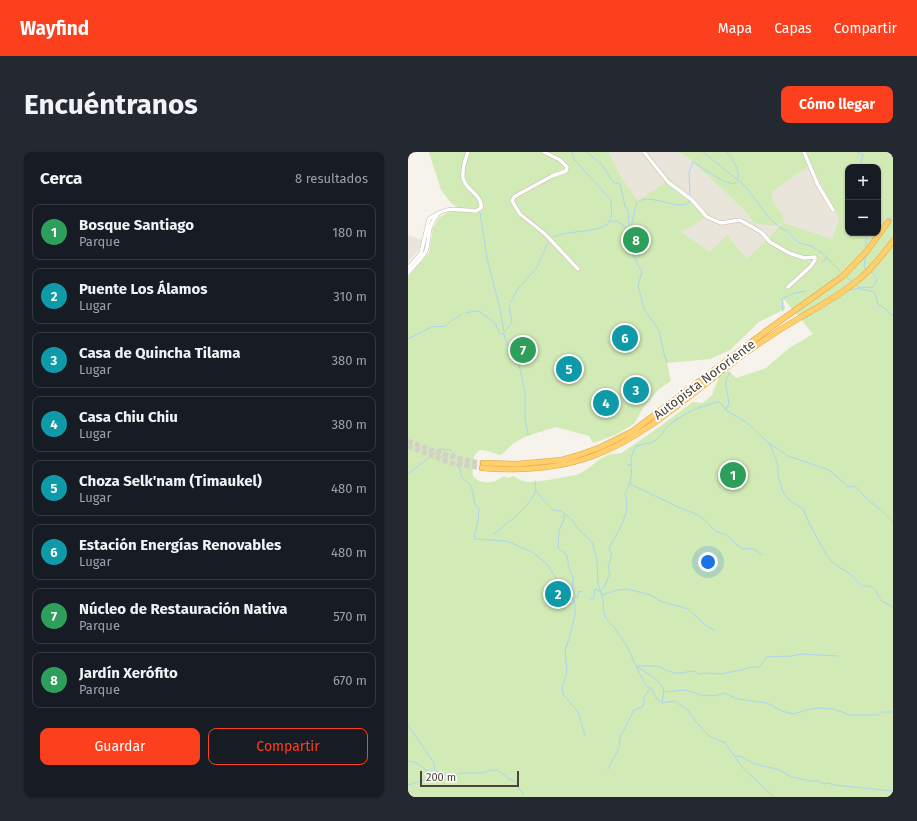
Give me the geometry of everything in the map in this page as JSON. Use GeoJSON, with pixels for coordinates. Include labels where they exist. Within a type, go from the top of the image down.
{"type":"FeatureCollection","features":[{"type":"Feature","properties":{"kind":"highway","name":"Autopista Nororiente"},"geometry":{"type":"LineString","coordinates":[[888,222],[852,268],[633,431],[609,444],[586,453],[557,460],[483,466],[521,469],[554,466],[585,459],[613,448],[644,429],[746,352],[851,286],[863,276],[893,241]]}},
{"type":"Feature","properties":{"kind":"street"},"geometry":{"type":"LineString","coordinates":[[408,268],[421,253],[429,219],[451,208],[476,211],[481,208],[481,202],[466,185],[463,178],[464,163],[468,152]]}},
{"type":"Feature","properties":{"kind":"street"},"geometry":{"type":"LineString","coordinates":[[544,152],[563,162],[567,167],[566,172],[552,176],[518,194],[512,201],[522,216],[545,234],[578,269]]}},
{"type":"Feature","properties":{"kind":"street"},"geometry":{"type":"LineString","coordinates":[[644,152],[668,182],[692,200],[707,217],[720,223],[740,220],[761,232],[770,242],[789,253],[804,258],[815,257],[815,260],[810,266],[788,287]]}},
{"type":"Feature","properties":{"kind":"street"},"geometry":{"type":"LineString","coordinates":[[804,152],[818,185],[833,210]]}},
{"type":"Feature","properties":{"kind":"street"},"geometry":{"type":"LineString","coordinates":[[408,273],[425,252],[432,222],[441,212]]}},
{"type":"Feature","properties":{"kind":"shaded area"},"geometry":{"type":"Polygon","coordinates":[[[609,152],[679,152],[690,159],[746,212],[754,223],[782,214],[773,202],[772,192],[811,163],[839,219],[832,239],[747,259],[710,252],[682,232],[709,215],[638,201],[620,175],[609,152]]]}},
{"type":"Feature","properties":{"kind":"shaded area"},"geometry":{"type":"Polygon","coordinates":[[[408,235],[422,240],[419,249],[408,262],[408,235]]]}},
{"type":"Feature","properties":{"kind":"green space"},"geometry":{"type":"Polygon","coordinates":[[[429,152],[609,152],[620,175],[638,201],[670,179],[710,215],[682,232],[710,252],[727,235],[747,259],[783,223],[773,226],[754,223],[746,212],[690,159],[679,152],[893,152],[893,797],[408,797],[408,277],[429,253],[433,228],[439,218],[451,210],[463,211],[451,203],[441,190],[429,152]],[[811,164],[772,192],[773,202],[782,214],[784,223],[832,239],[839,219],[811,164]],[[783,298],[785,309],[759,322],[730,350],[710,359],[667,363],[671,381],[658,390],[643,408],[634,424],[615,435],[593,443],[589,436],[556,427],[527,436],[514,443],[501,455],[483,450],[478,451],[473,461],[473,476],[484,482],[492,482],[504,476],[507,478],[514,476],[527,482],[554,479],[581,473],[608,455],[623,452],[693,402],[703,403],[712,395],[720,375],[729,371],[736,378],[766,368],[789,348],[813,334],[783,298]]]}},
{"type":"Feature","properties":{"kind":"waterway"},"geometry":{"type":"LineString","coordinates":[[553,237],[566,233],[600,228],[605,226],[611,217],[611,200],[574,159],[572,152]]}},
{"type":"Feature","properties":{"kind":"waterway"},"geometry":{"type":"LineString","coordinates":[[587,152],[601,164],[613,182],[620,184],[625,206],[628,211],[631,245]]}},
{"type":"Feature","properties":{"kind":"waterway"},"geometry":{"type":"LineString","coordinates":[[703,152],[745,186],[770,219],[782,229],[787,231],[799,243],[811,246],[822,253],[842,273]]}},
{"type":"Feature","properties":{"kind":"waterway"},"geometry":{"type":"LineString","coordinates":[[727,152],[737,168],[738,179]]}},
{"type":"Feature","properties":{"kind":"waterway"},"geometry":{"type":"LineString","coordinates":[[857,152],[863,155],[861,164]]}},
{"type":"Feature","properties":{"kind":"waterway"},"geometry":{"type":"LineString","coordinates":[[690,196],[689,173],[693,162],[723,181],[733,184],[736,183]]}},
{"type":"Feature","properties":{"kind":"waterway"},"geometry":{"type":"LineString","coordinates":[[631,227],[636,204],[640,200],[646,199],[681,205],[687,204],[690,201]]}},
{"type":"Feature","properties":{"kind":"waterway"},"geometry":{"type":"LineString","coordinates":[[480,213],[487,258],[500,309],[504,332]]}},
{"type":"Feature","properties":{"kind":"waterway"},"geometry":{"type":"LineString","coordinates":[[611,221],[617,221],[627,228]]}},
{"type":"Feature","properties":{"kind":"waterway"},"geometry":{"type":"LineString","coordinates":[[866,236],[866,248]]}},
{"type":"Feature","properties":{"kind":"waterway"},"geometry":{"type":"LineString","coordinates":[[511,302],[517,290],[537,267],[548,241]]}},
{"type":"Feature","properties":{"kind":"waterway"},"geometry":{"type":"LineString","coordinates":[[632,250],[642,272],[638,285],[644,309],[659,331],[667,362]]}},
{"type":"Feature","properties":{"kind":"waterway"},"geometry":{"type":"LineString","coordinates":[[866,255],[864,266],[866,271]]}},
{"type":"Feature","properties":{"kind":"waterway"},"geometry":{"type":"LineString","coordinates":[[822,262],[827,258]]}},
{"type":"Feature","properties":{"kind":"waterway"},"geometry":{"type":"LineString","coordinates":[[850,290],[866,287],[872,288],[877,280],[874,274],[871,273]]}},
{"type":"Feature","properties":{"kind":"waterway"},"geometry":{"type":"LineString","coordinates":[[846,277],[853,282]]}},
{"type":"Feature","properties":{"kind":"waterway"},"geometry":{"type":"LineString","coordinates":[[855,284],[860,288]]}},
{"type":"Feature","properties":{"kind":"waterway"},"geometry":{"type":"LineString","coordinates":[[861,289],[875,293],[878,304],[893,315]]}},
{"type":"Feature","properties":{"kind":"waterway"},"geometry":{"type":"LineString","coordinates":[[783,311],[782,299],[795,293],[805,291]]}},
{"type":"Feature","properties":{"kind":"waterway"},"geometry":{"type":"LineString","coordinates":[[466,313],[479,311],[495,323],[502,335],[512,323],[509,306]]}},
{"type":"Feature","properties":{"kind":"waterway"},"geometry":{"type":"LineString","coordinates":[[408,339],[431,327],[446,326],[452,320],[461,315]]}},
{"type":"Feature","properties":{"kind":"waterway"},"geometry":{"type":"LineString","coordinates":[[504,334],[516,360]]}},
{"type":"Feature","properties":{"kind":"waterway"},"geometry":{"type":"LineString","coordinates":[[519,365],[525,393],[525,418],[528,435]]}},
{"type":"Feature","properties":{"kind":"waterway"},"geometry":{"type":"LineString","coordinates":[[726,409],[729,403],[726,379],[730,372]]}},
{"type":"Feature","properties":{"kind":"waterway"},"geometry":{"type":"LineString","coordinates":[[631,464],[631,458],[635,447],[653,442],[668,426],[685,414],[718,402],[723,405],[726,410],[747,423],[769,443],[788,456],[829,470],[849,487],[855,486],[893,522]]}},
{"type":"Feature","properties":{"kind":"waterway"},"geometry":{"type":"LineString","coordinates":[[770,444],[778,465],[778,476],[783,492],[788,499],[803,509],[826,554],[833,563],[850,574],[862,586],[874,588],[880,599],[893,608]]}},
{"type":"Feature","properties":{"kind":"waterway","name":"Autopista Nororiente"},"geometry":{"type":"LineString","coordinates":[[408,474],[440,449],[451,450],[455,455],[454,457]]}},
{"type":"Feature","properties":{"kind":"waterway"},"geometry":{"type":"LineString","coordinates":[[456,464],[460,469],[462,478],[471,485],[475,504],[479,509],[478,522],[474,536],[475,539],[507,541],[532,552],[546,563],[556,578],[563,599],[578,597],[579,591],[582,592]]}},
{"type":"Feature","properties":{"kind":"waterway"},"geometry":{"type":"LineString","coordinates":[[590,599],[594,598],[595,589],[599,591],[604,588],[610,573],[608,568],[612,554],[609,549],[623,522],[627,508],[625,494],[630,483],[632,472],[631,464],[628,465]]}},
{"type":"Feature","properties":{"kind":"waterway"},"geometry":{"type":"LineString","coordinates":[[535,481],[536,491],[547,504],[553,510],[561,511],[571,519],[576,527],[592,542],[597,560],[598,584],[603,599],[606,618],[626,644],[636,666],[656,679],[664,689],[662,703],[674,701],[687,709],[709,736],[725,743],[742,767],[774,797]]}},
{"type":"Feature","properties":{"kind":"waterway"},"geometry":{"type":"LineString","coordinates":[[630,484],[696,514],[705,520],[715,531],[726,535],[742,549],[753,549],[762,555]]}},
{"type":"Feature","properties":{"kind":"waterway"},"geometry":{"type":"LineString","coordinates":[[494,534],[528,504],[536,491]]}},
{"type":"Feature","properties":{"kind":"waterway"},"geometry":{"type":"LineString","coordinates":[[564,515],[559,531],[558,548],[566,554],[568,560],[568,565],[573,578],[572,594]]}},
{"type":"Feature","properties":{"kind":"waterway"},"geometry":{"type":"LineString","coordinates":[[602,595],[627,589],[651,595],[660,601],[688,609],[705,625],[714,630]]}},
{"type":"Feature","properties":{"kind":"waterway"},"geometry":{"type":"LineString","coordinates":[[574,599],[575,615],[565,650],[567,672],[562,687],[563,694],[578,712],[585,735]]}},
{"type":"Feature","properties":{"kind":"waterway"},"geometry":{"type":"LineString","coordinates":[[662,702],[657,699],[651,688],[646,686],[636,666],[657,666],[674,673],[692,671],[698,674],[720,674],[751,667],[759,667],[764,662],[766,657],[802,654],[838,656]]}},
{"type":"Feature","properties":{"kind":"waterway"},"geometry":{"type":"LineString","coordinates":[[608,769],[619,748],[620,737],[634,710],[642,707],[644,697],[650,689]]}},
{"type":"Feature","properties":{"kind":"waterway"},"geometry":{"type":"LineString","coordinates":[[663,692],[685,690],[704,696],[715,696],[724,693],[738,699],[767,703],[782,711],[793,714],[820,708],[834,709],[850,715],[878,715],[882,712],[893,712]]}},
{"type":"Feature","properties":{"kind":"waterway"},"geometry":{"type":"LineString","coordinates":[[408,725],[434,763],[435,772]]}},
{"type":"Feature","properties":{"kind":"waterway"},"geometry":{"type":"LineString","coordinates":[[735,756],[742,757],[755,764],[780,770],[791,777],[817,781],[824,784],[828,783],[834,785],[893,791]]}},
{"type":"Feature","properties":{"kind":"waterway"},"geometry":{"type":"LineString","coordinates":[[408,761],[417,763],[429,771]]}},
{"type":"Feature","properties":{"kind":"waterway"},"geometry":{"type":"LineString","coordinates":[[437,772],[455,776],[461,773],[484,773],[490,770],[497,770],[509,779],[515,781],[524,795]]}},
{"type":"Feature","properties":{"kind":"waterway"},"geometry":{"type":"LineString","coordinates":[[408,785],[430,778]]}},
{"type":"Feature","properties":{"kind":"tunnel"},"geometry":{"type":"LineString","coordinates":[[888,222],[893,216]]}},
{"type":"Feature","properties":{"kind":"tunnel"},"geometry":{"type":"LineString","coordinates":[[408,441],[436,452],[473,462],[483,463]]}},
{"type":"Feature","properties":{"kind":"tunnel"},"geometry":{"type":"LineString","coordinates":[[408,446],[451,463],[482,468]]}},
{"type":"Feature","properties":{"kind":"place","name":"Jardín Xerófito"},"geometry":{"type":"Point","coordinates":[636,240]}},
{"type":"Feature","properties":{"kind":"place","name":"Estación Energías Renovables"},"geometry":{"type":"Point","coordinates":[625,338]}},
{"type":"Feature","properties":{"kind":"place","name":"Núcleo de Restauración Nativa"},"geometry":{"type":"Point","coordinates":[523,350]}},
{"type":"Feature","properties":{"kind":"place","name":"Choza Selk'nam (Timaukel)"},"geometry":{"type":"Point","coordinates":[569,369]}},
{"type":"Feature","properties":{"kind":"place","name":"Casa de Quincha Tilama"},"geometry":{"type":"Point","coordinates":[636,390]}},
{"type":"Feature","properties":{"kind":"place","name":"Casa Chiu Chiu"},"geometry":{"type":"Point","coordinates":[606,403]}},
{"type":"Feature","properties":{"kind":"place","name":"Bosque Santiago"},"geometry":{"type":"Point","coordinates":[733,475]}},
{"type":"Feature","properties":{"kind":"place","name":"Puente Los Álamos"},"geometry":{"type":"Point","coordinates":[558,594]}}]}
